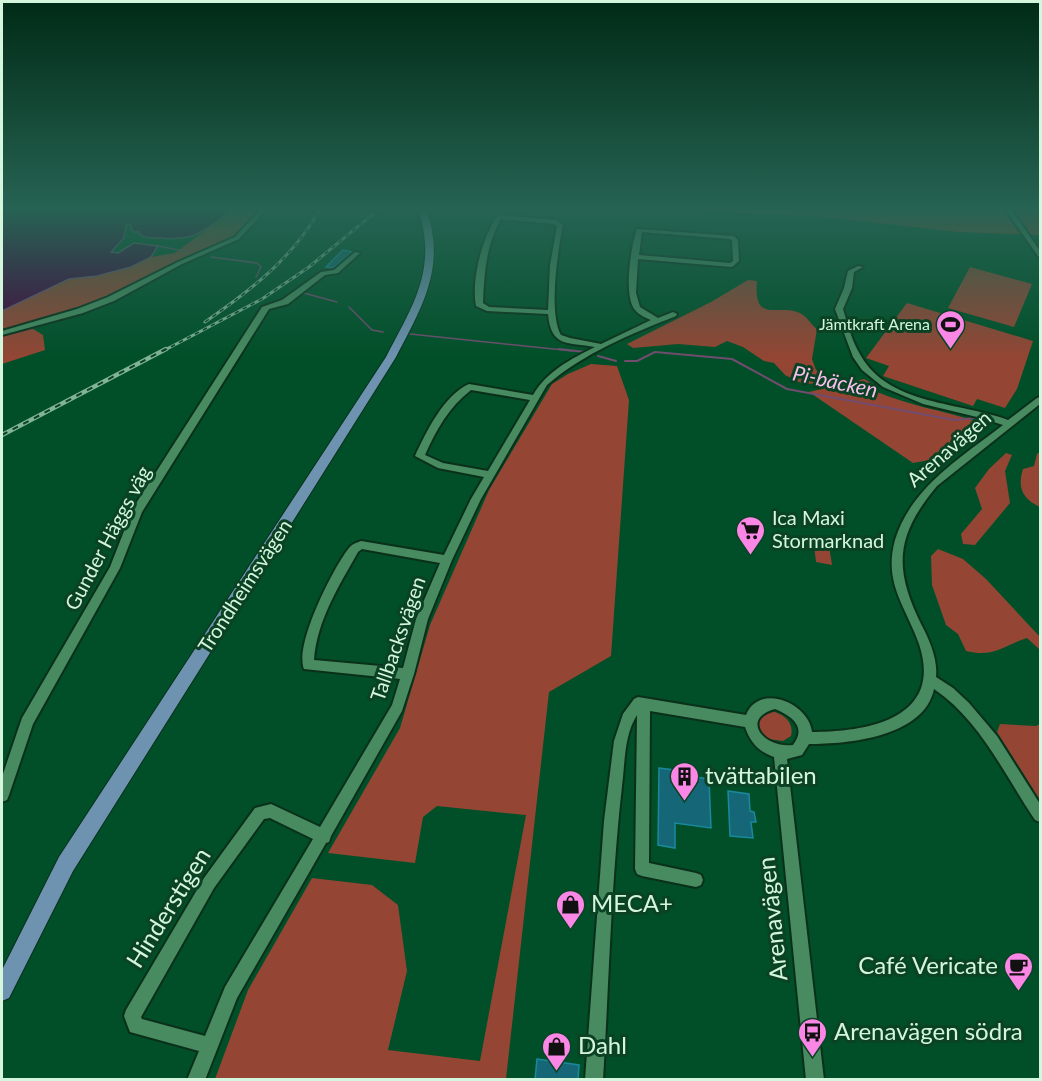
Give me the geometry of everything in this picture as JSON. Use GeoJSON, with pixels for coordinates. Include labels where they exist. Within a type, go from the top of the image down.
{"type":"FeatureCollection","features":[{"type":"Feature","properties":{"kind":"main road","name":"Trondheimsvägen"},"geometry":{"type":"LineString","coordinates":[[2,991],[19,952],[72,854],[391,357],[423,295],[429,275],[430,259]]}},
{"type":"Feature","properties":{"kind":"main road","name":"Trondheimsvägen"},"geometry":{"type":"LineString","coordinates":[[2,972],[19,952]]}},
{"type":"Feature","properties":{"kind":"street"},"geometry":{"type":"LineString","coordinates":[[2,333],[80,311],[111,299],[188,259]]}},
{"type":"Feature","properties":{"kind":"street","name":"Gunder Häggs väg"},"geometry":{"type":"LineString","coordinates":[[2,795],[27,722],[115,568],[137,511],[266,307],[285,302],[323,273],[336,272],[350,259]]}},
{"type":"Feature","properties":{"kind":"street"},"geometry":{"type":"LineString","coordinates":[[483,259],[479,304],[487,309],[552,312]]}},
{"type":"Feature","properties":{"kind":"street"},"geometry":{"type":"LineString","coordinates":[[554,259],[552,312],[554,330],[559,337],[600,346]]}},
{"type":"Feature","properties":{"kind":"street"},"geometry":{"type":"LineString","coordinates":[[636,259],[633,301],[637,308],[657,320]]}},
{"type":"Feature","properties":{"kind":"street"},"geometry":{"type":"LineString","coordinates":[[665,259],[732,265],[736,259]]}},
{"type":"Feature","properties":{"kind":"street"},"geometry":{"type":"LineString","coordinates":[[860,267],[851,271],[848,288],[838,309],[857,358],[866,369],[879,380],[908,397],[933,405],[990,416],[1009,424]]}},
{"type":"Feature","properties":{"kind":"street","name":"Tallbacksvägen"},"geometry":{"type":"LineString","coordinates":[[196,1080],[231,993],[398,707],[422,619],[447,560],[490,475],[536,398],[552,375],[600,346],[673,314]]}},
{"type":"Feature","properties":{"kind":"street"},"geometry":{"type":"LineString","coordinates":[[490,475],[441,466],[420,456],[431,432],[457,396],[469,387],[536,398]]}},
{"type":"Feature","properties":{"kind":"street","name":"Arenavägen"},"geometry":{"type":"LineString","coordinates":[[930,680],[927,649],[898,579],[899,549],[908,519],[919,501],[934,484],[1041,400]]}},
{"type":"Feature","properties":{"kind":"street"},"geometry":{"type":"LineString","coordinates":[[408,674],[308,665],[308,646],[321,609],[354,549],[361,545],[447,560]]}},
{"type":"Feature","properties":{"kind":"street"},"geometry":{"type":"LineString","coordinates":[[806,738],[855,736],[890,728],[910,715],[923,698],[930,680],[953,693],[979,722],[1041,815]]}},
{"type":"Feature","properties":{"kind":"street"},"geometry":{"type":"LineString","coordinates":[[594,1080],[611,821],[621,741],[628,718],[638,703],[750,722]]}},
{"type":"Feature","properties":{"kind":"street"},"geometry":{"type":"LineString","coordinates":[[775,703],[786,706],[801,719],[806,738],[797,751],[780,753],[769,750],[757,740],[750,722],[752,714],[764,704],[775,703]]}},
{"type":"Feature","properties":{"kind":"street"},"geometry":{"type":"LineString","coordinates":[[649,706],[642,869],[696,880]]}},
{"type":"Feature","properties":{"kind":"street","name":"Arenavägen"},"geometry":{"type":"LineString","coordinates":[[780,753],[816,1080]]}},
{"type":"Feature","properties":{"kind":"street","name":"Hinderstigen"},"geometry":{"type":"LineString","coordinates":[[209,1045],[136,1026],[132,1016],[209,883],[261,813],[271,811],[324,837]]}},
{"type":"Feature","properties":{"kind":"shaded area"},"geometry":{"type":"Polygon","coordinates":[[[2,259],[146,259],[131,267],[97,276],[69,279],[2,311],[2,259]]]}},
{"type":"Feature","properties":{"kind":"shaded area"},"geometry":{"type":"Polygon","coordinates":[[[146,259],[183,259],[97,302],[2,330],[2,311],[69,279],[97,276],[131,267],[146,259]]]}},
{"type":"Feature","properties":{"kind":"shaded area"},"geometry":{"type":"Polygon","coordinates":[[[970,267],[1032,284],[1014,327],[948,308],[970,267]]]}},
{"type":"Feature","properties":{"kind":"shaded area"},"geometry":{"type":"Polygon","coordinates":[[[748,280],[757,281],[757,295],[763,308],[800,313],[817,329],[812,359],[816,370],[834,379],[826,383],[803,384],[785,375],[774,363],[764,361],[743,347],[727,341],[715,347],[678,344],[633,348],[627,344],[711,302],[748,280]]]}},
{"type":"Feature","properties":{"kind":"shaded area","name":"Jämtkraft Arena"},"geometry":{"type":"Polygon","coordinates":[[[907,303],[1033,341],[1017,389],[1005,408],[977,399],[973,406],[883,376],[889,366],[866,358],[907,303]]]}},
{"type":"Feature","properties":{"kind":"shaded area"},"geometry":{"type":"Polygon","coordinates":[[[30,327],[43,335],[45,350],[2,364],[2,334],[30,327]]]}},
{"type":"Feature","properties":{"kind":"shaded area"},"geometry":{"type":"Polygon","coordinates":[[[591,364],[617,366],[629,400],[611,656],[549,692],[506,1079],[215,1079],[248,990],[312,878],[372,885],[398,905],[407,971],[388,1050],[480,1061],[526,815],[437,806],[423,817],[415,863],[328,853],[400,728],[430,625],[489,490],[552,384],[591,364]]]}},
{"type":"Feature","properties":{"kind":"shaded area"},"geometry":{"type":"Polygon","coordinates":[[[864,379],[877,386],[877,392],[889,397],[976,421],[930,460],[913,463],[809,392],[864,379]]]}},
{"type":"Feature","properties":{"kind":"shaded area"},"geometry":{"type":"Polygon","coordinates":[[[1040,452],[1040,507],[1029,500],[1023,492],[1021,476],[1023,469],[1034,466],[1037,454],[1040,452]]]}},
{"type":"Feature","properties":{"kind":"shaded area"},"geometry":{"type":"Polygon","coordinates":[[[1006,453],[1012,455],[1005,471],[1010,503],[975,545],[963,544],[961,534],[982,509],[975,488],[989,469],[1006,453]]]}},
{"type":"Feature","properties":{"kind":"shaded area"},"geometry":{"type":"Polygon","coordinates":[[[813,538],[828,540],[832,565],[816,562],[813,538]]]}},
{"type":"Feature","properties":{"kind":"shaded area"},"geometry":{"type":"Polygon","coordinates":[[[938,549],[963,559],[986,579],[1040,637],[1040,650],[1027,638],[991,652],[966,651],[958,634],[946,625],[932,585],[931,556],[938,549]]]}},
{"type":"Feature","properties":{"kind":"shaded area"},"geometry":{"type":"Polygon","coordinates":[[[775,712],[786,718],[790,724],[791,736],[783,741],[768,739],[759,726],[765,713],[775,712]]]}},
{"type":"Feature","properties":{"kind":"shaded area"},"geometry":{"type":"Polygon","coordinates":[[[1000,724],[1036,726],[1040,724],[1040,800],[997,732],[1000,724]]]}},
{"type":"Feature","properties":{"kind":"building"},"geometry":{"type":"Polygon","coordinates":[[[334,259],[343,259],[333,268],[326,267],[334,259]]]}},
{"type":"Feature","properties":{"kind":"building","name":"tvättabilen"},"geometry":{"type":"Polygon","coordinates":[[[659,768],[674,770],[674,774],[709,779],[711,828],[675,823],[675,848],[658,845],[659,768]]]}},
{"type":"Feature","properties":{"kind":"building"},"geometry":{"type":"Polygon","coordinates":[[[728,791],[749,794],[750,811],[754,812],[756,822],[751,822],[753,838],[730,836],[728,791]]]}},
{"type":"Feature","properties":{"kind":"building","name":"Dahl"},"geometry":{"type":"Polygon","coordinates":[[[537,1059],[579,1065],[578,1080],[535,1080],[537,1059]]]}},
{"type":"Feature","properties":{"kind":"waterway","name":"Pi-bäcken"},"geometry":{"type":"LineString","coordinates":[[230,259],[257,263],[261,267],[256,277]]}},
{"type":"Feature","properties":{"kind":"waterway","name":"Pi-bäcken"},"geometry":{"type":"LineString","coordinates":[[300,292],[337,302]]}},
{"type":"Feature","properties":{"kind":"waterway","name":"Pi-bäcken"},"geometry":{"type":"LineString","coordinates":[[349,307],[372,330],[383,332]]}},
{"type":"Feature","properties":{"kind":"waterway","name":"Pi-bäcken"},"geometry":{"type":"LineString","coordinates":[[410,334],[573,351]]}},
{"type":"Feature","properties":{"kind":"waterway","name":"Pi-bäcken"},"geometry":{"type":"LineString","coordinates":[[559,349],[585,352]]}},
{"type":"Feature","properties":{"kind":"waterway","name":"Pi-bäcken"},"geometry":{"type":"LineString","coordinates":[[625,361],[637,361],[655,352],[732,359],[787,389],[954,420],[975,418]]}},
{"type":"Feature","properties":{"kind":"waterway","name":"Pi-bäcken"},"geometry":{"type":"LineString","coordinates":[[598,356],[616,361]]}},
{"type":"Feature","properties":{"kind":"railway"},"geometry":{"type":"LineString","coordinates":[[205,322],[239,298],[283,259]]}},
{"type":"Feature","properties":{"kind":"railway"},"geometry":{"type":"LineString","coordinates":[[163,351],[262,299],[318,259]]}},
{"type":"Feature","properties":{"kind":"railway"},"geometry":{"type":"LineString","coordinates":[[2,435],[166,349]]}},
{"type":"Feature","properties":{"kind":"place","name":"Jämtkraft Arena"},"geometry":{"type":"Point","coordinates":[951,350]}},
{"type":"Feature","properties":{"kind":"place","name":"Ica Maxi Stormarknad"},"geometry":{"type":"Point","coordinates":[751,556]}},
{"type":"Feature","properties":{"kind":"place","name":"tvättabilen"},"geometry":{"type":"Point","coordinates":[684,802]}},
{"type":"Feature","properties":{"kind":"place","name":"MECA+"},"geometry":{"type":"Point","coordinates":[570,930]}},
{"type":"Feature","properties":{"kind":"place","name":"Café Vericate"},"geometry":{"type":"Point","coordinates":[1019,992]}},
{"type":"Feature","properties":{"kind":"place","name":"Arenavägen södra"},"geometry":{"type":"Point","coordinates":[813,1058]}},
{"type":"Feature","properties":{"kind":"place","name":"Dahl"},"geometry":{"type":"Point","coordinates":[557,1072]}}]}
